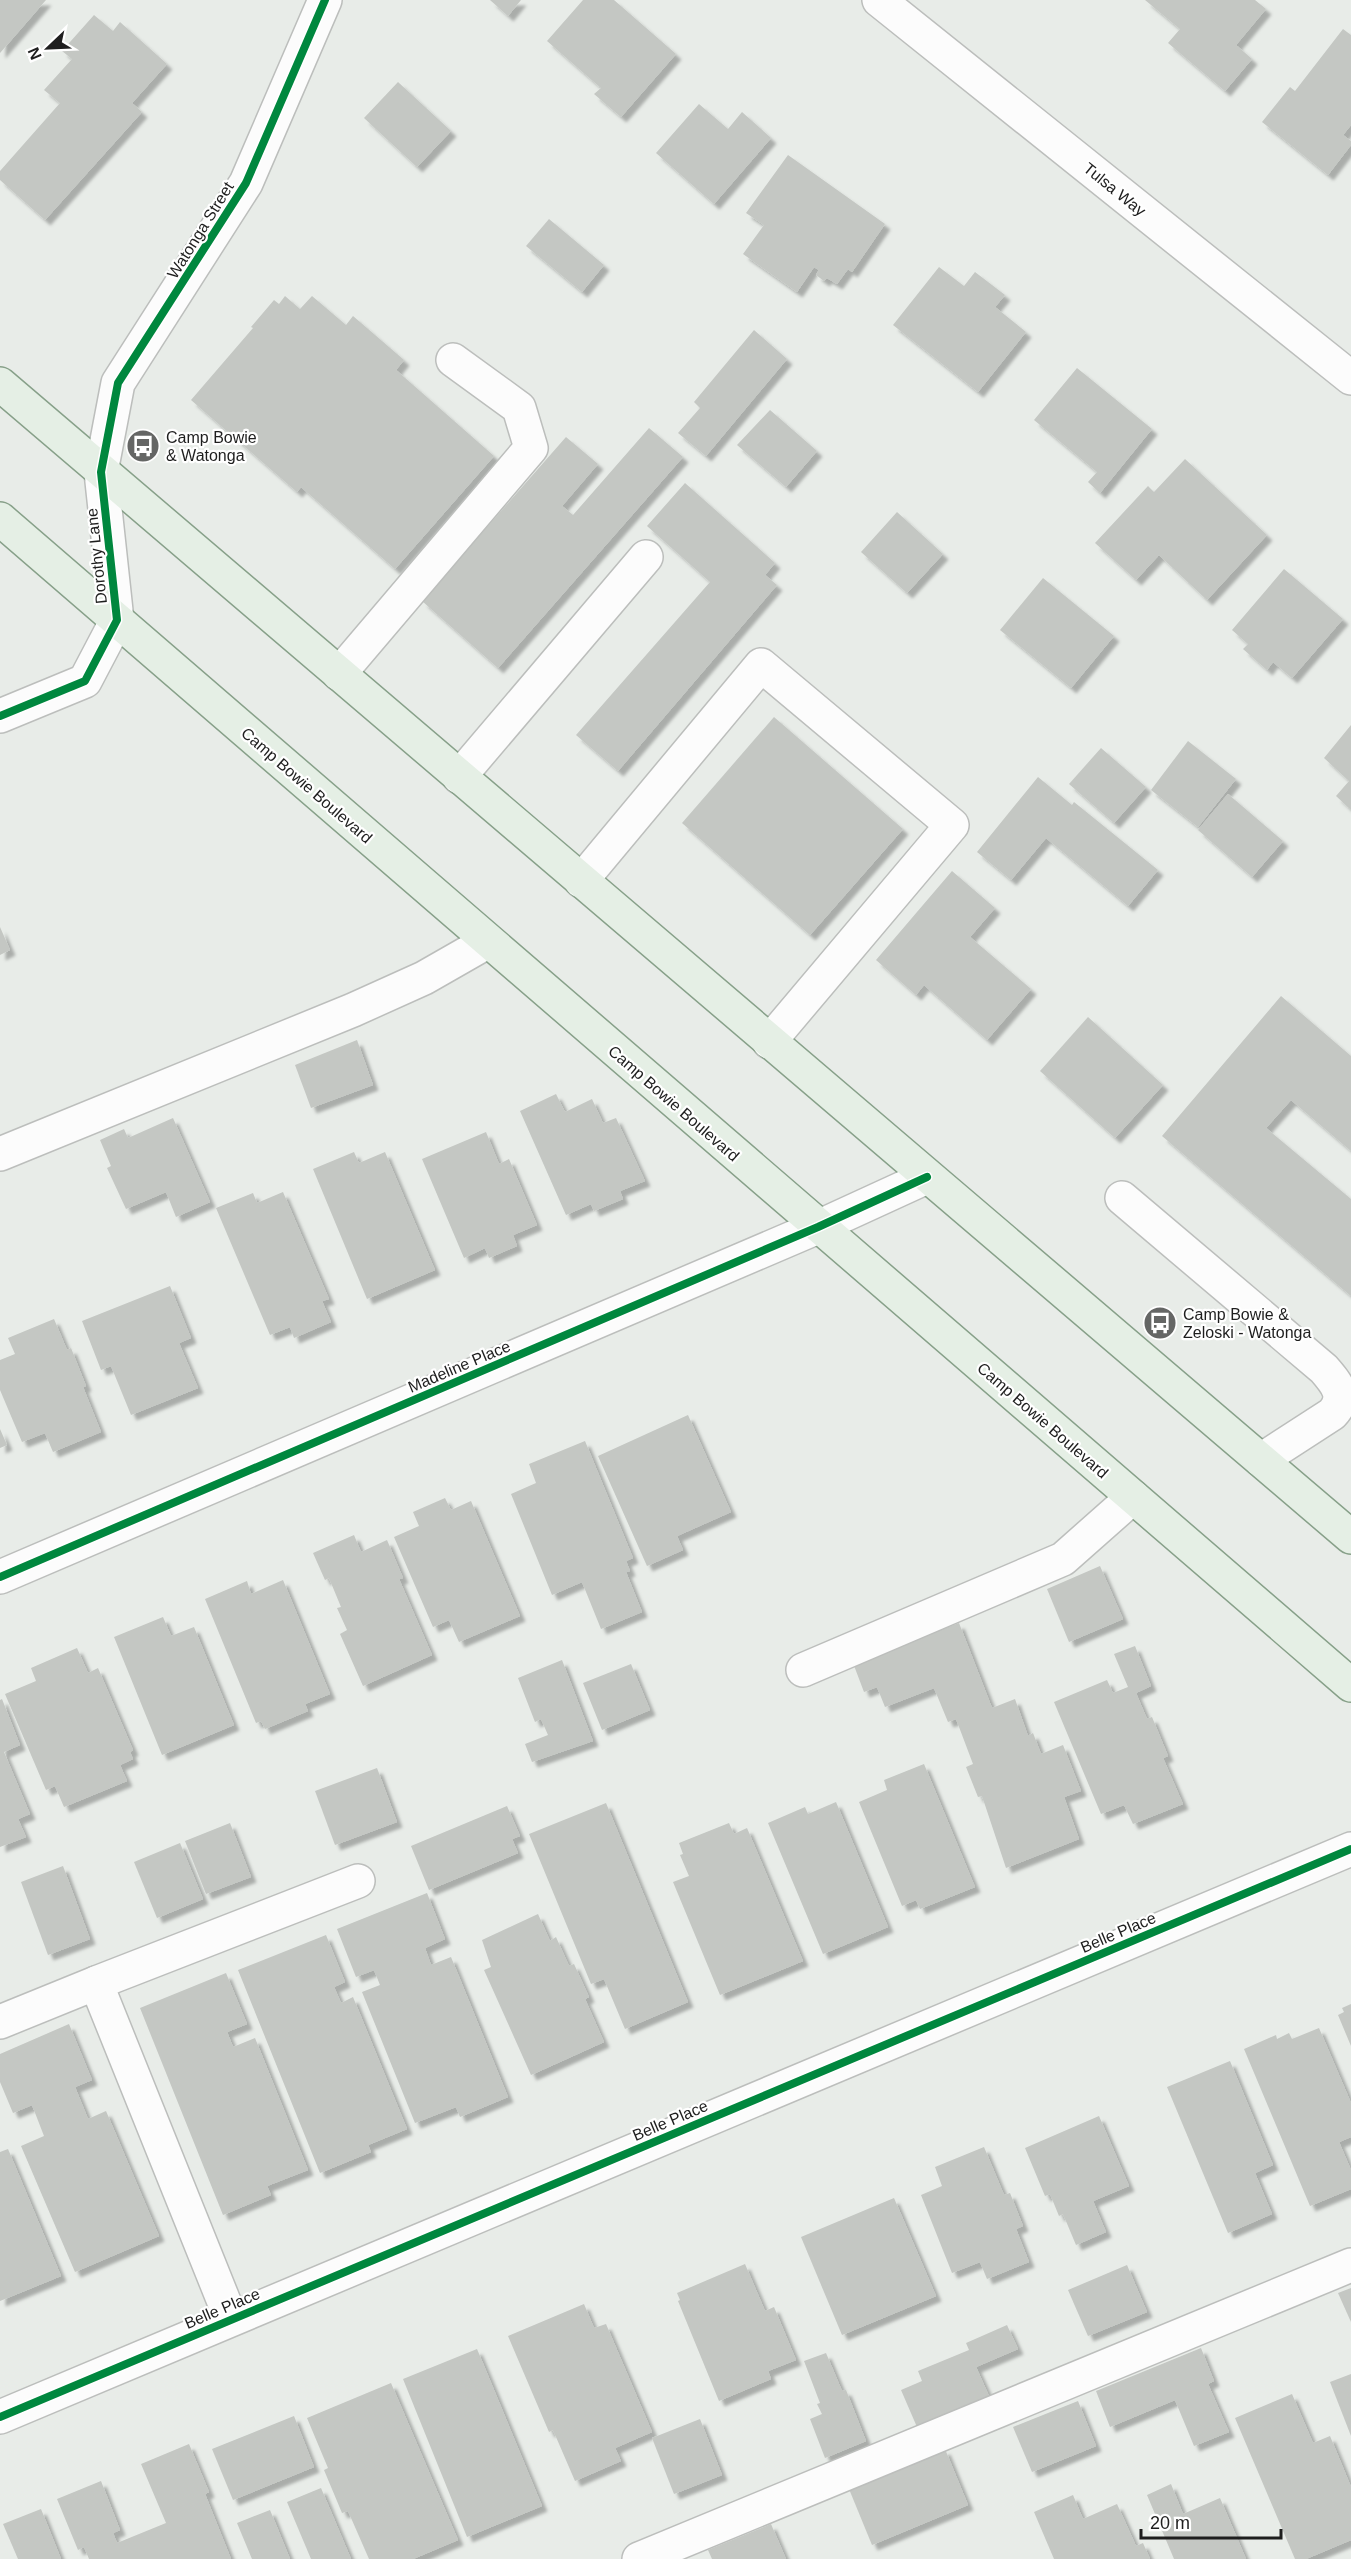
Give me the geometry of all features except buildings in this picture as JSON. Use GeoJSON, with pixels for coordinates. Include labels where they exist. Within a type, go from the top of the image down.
{"type":"FeatureCollection","features":[{"type":"Feature","properties":{"kind":"main road"},"geometry":{"type":"LineString","coordinates":[[0,384],[1351,1537]]}},
{"type":"Feature","properties":{"kind":"main road","name":"Camp Bowie Boulevard"},"geometry":{"type":"LineString","coordinates":[[0,519],[487,942],[1351,1685]]}},
{"type":"Feature","properties":{"kind":"street","name":"Watonga Street"},"geometry":{"type":"LineString","coordinates":[[101,472],[118,383],[246,183],[325,0]]}},
{"type":"Feature","properties":{"kind":"street","name":"Tulsa Way"},"geometry":{"type":"LineString","coordinates":[[879,0],[1351,378]]}},
{"type":"Feature","properties":{"kind":"street"},"geometry":{"type":"LineString","coordinates":[[339,674],[531,448],[519,408],[453,360]]}},
{"type":"Feature","properties":{"kind":"street","name":"Dorothy Lane"},"geometry":{"type":"LineString","coordinates":[[0,716],[85,681],[117,620],[101,472]]}},
{"type":"Feature","properties":{"kind":"street"},"geometry":{"type":"LineString","coordinates":[[459,777],[646,557]]}},
{"type":"Feature","properties":{"kind":"street"},"geometry":{"type":"LineString","coordinates":[[581,881],[761,665],[952,825],[769,1042]]}},
{"type":"Feature","properties":{"kind":"street"},"geometry":{"type":"LineString","coordinates":[[0,1154],[353,1010],[424,978],[487,942]]}},
{"type":"Feature","properties":{"kind":"street","name":"Madeline Place"},"geometry":{"type":"LineString","coordinates":[[0,1577],[818,1227],[927,1176]]}},
{"type":"Feature","properties":{"kind":"street"},"geometry":{"type":"LineString","coordinates":[[1122,1198],[1324,1369],[1337,1384],[1341,1396],[1339,1407],[1332,1414],[1261,1460]]}},
{"type":"Feature","properties":{"kind":"street"},"geometry":{"type":"LineString","coordinates":[[803,1670],[1063,1559],[1132,1497]]}},
{"type":"Feature","properties":{"kind":"street","name":"Belle Place"},"geometry":{"type":"LineString","coordinates":[[0,2417],[1351,1849]]}},
{"type":"Feature","properties":{"kind":"street"},"geometry":{"type":"LineString","coordinates":[[0,2022],[358,1881]]}},
{"type":"Feature","properties":{"kind":"street"},"geometry":{"type":"LineString","coordinates":[[96,1983],[231,2319]]}},
{"type":"Feature","properties":{"kind":"street"},"geometry":{"type":"LineString","coordinates":[[639,2559],[1351,2265]]}},
{"type":"Feature","properties":{"kind":"cycle path"},"geometry":{"type":"LineString","coordinates":[[0,716],[85,681],[117,620],[101,472],[118,383],[246,183],[325,0]]}},
{"type":"Feature","properties":{"kind":"cycle path"},"geometry":{"type":"LineString","coordinates":[[0,1577],[818,1227],[927,1177]]}},
{"type":"Feature","properties":{"kind":"cycle path"},"geometry":{"type":"LineString","coordinates":[[0,2417],[1351,1849]]}},
{"type":"Feature","properties":{"kind":"place","name":"Camp Bowie & Watonga"},"geometry":{"type":"Point","coordinates":[143,446]}},
{"type":"Feature","properties":{"kind":"place","name":"Camp Bowie & Zeloski - Watonga"},"geometry":{"type":"Point","coordinates":[1160,1323]}}]}
